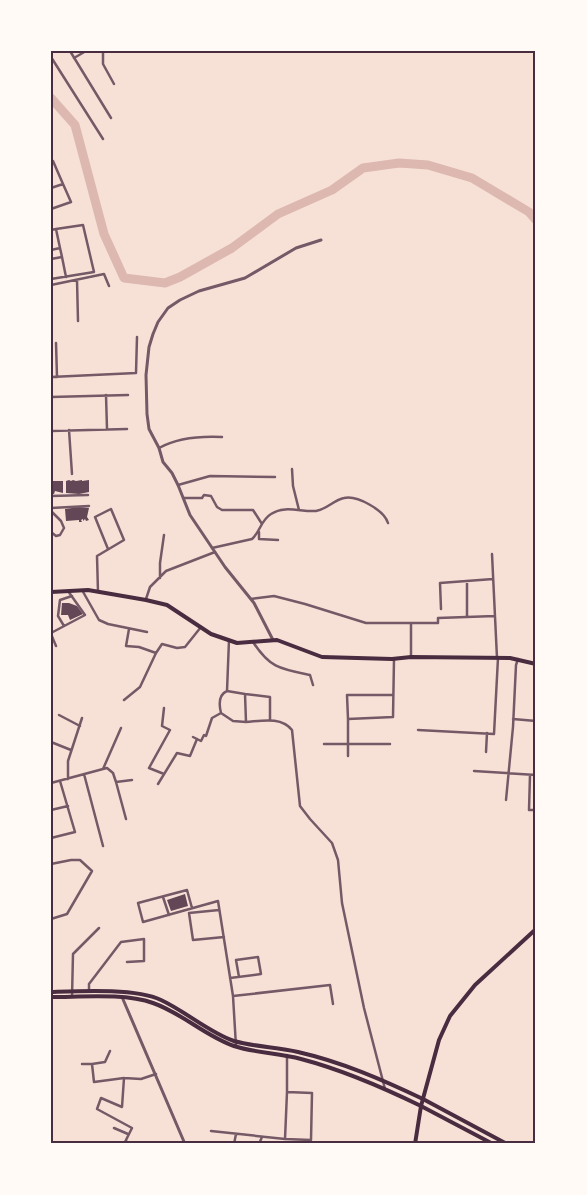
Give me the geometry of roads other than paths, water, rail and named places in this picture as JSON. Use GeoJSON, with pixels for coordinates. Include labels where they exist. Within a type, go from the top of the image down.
{"type":"FeatureCollection","features":[{"type":"Feature","properties":{"kind":"main road"},"geometry":{"type":"LineString","coordinates":[[51,592],[82,590],[168,605],[211,634],[238,643],[277,640],[322,657],[394,659],[411,657],[498,658],[518,659],[536,664]]}},
{"type":"Feature","properties":{"kind":"main road"},"geometry":{"type":"LineString","coordinates":[[415,1144],[421,1106],[439,1040],[450,1016],[475,985],[536,928]]}},
{"type":"Feature","properties":{"kind":"main road"},"geometry":{"type":"LineString","coordinates":[[51,992],[134,993],[156,998],[236,1044],[307,1054],[349,1067],[383,1080],[423,1099],[507,1144]]}},
{"type":"Feature","properties":{"kind":"main road"},"geometry":{"type":"LineString","coordinates":[[51,997],[122,997],[138,998],[154,1003],[236,1044],[287,1055],[337,1069],[421,1106],[492,1143]]}},
{"type":"Feature","properties":{"kind":"street"},"geometry":{"type":"LineString","coordinates":[[70,51],[111,118]]}},
{"type":"Feature","properties":{"kind":"street"},"geometry":{"type":"LineString","coordinates":[[74,58],[86,51]]}},
{"type":"Feature","properties":{"kind":"street"},"geometry":{"type":"LineString","coordinates":[[103,51],[103,64],[114,84]]}},
{"type":"Feature","properties":{"kind":"street"},"geometry":{"type":"LineString","coordinates":[[51,57],[103,139]]}},
{"type":"Feature","properties":{"kind":"street"},"geometry":{"type":"LineString","coordinates":[[51,162],[53,161],[71,202],[51,209]]}},
{"type":"Feature","properties":{"kind":"street"},"geometry":{"type":"LineString","coordinates":[[51,188],[64,184]]}},
{"type":"Feature","properties":{"kind":"street"},"geometry":{"type":"LineString","coordinates":[[51,230],[83,225],[94,272],[51,279]]}},
{"type":"Feature","properties":{"kind":"street"},"geometry":{"type":"LineString","coordinates":[[56,229],[66,277]]}},
{"type":"Feature","properties":{"kind":"street"},"geometry":{"type":"LineString","coordinates":[[273,640],[251,599],[190,516],[172,473],[163,462],[150,429],[147,414],[146,375],[149,347],[158,322],[168,308],[180,300],[199,291],[245,278],[296,248],[321,240]]}},
{"type":"Feature","properties":{"kind":"street"},"geometry":{"type":"LineString","coordinates":[[51,250],[60,248]]}},
{"type":"Feature","properties":{"kind":"street"},"geometry":{"type":"LineString","coordinates":[[51,259],[62,257]]}},
{"type":"Feature","properties":{"kind":"street"},"geometry":{"type":"LineString","coordinates":[[51,285],[104,274],[109,286]]}},
{"type":"Feature","properties":{"kind":"street"},"geometry":{"type":"LineString","coordinates":[[77,280],[78,321]]}},
{"type":"Feature","properties":{"kind":"street"},"geometry":{"type":"LineString","coordinates":[[51,377],[136,373],[137,337]]}},
{"type":"Feature","properties":{"kind":"street"},"geometry":{"type":"LineString","coordinates":[[56,343],[58,377]]}},
{"type":"Feature","properties":{"kind":"street"},"geometry":{"type":"LineString","coordinates":[[51,397],[128,395]]}},
{"type":"Feature","properties":{"kind":"street"},"geometry":{"type":"LineString","coordinates":[[106,396],[107,429]]}},
{"type":"Feature","properties":{"kind":"street"},"geometry":{"type":"LineString","coordinates":[[51,431],[127,429]]}},
{"type":"Feature","properties":{"kind":"street"},"geometry":{"type":"LineString","coordinates":[[69,430],[72,474]]}},
{"type":"Feature","properties":{"kind":"street"},"geometry":{"type":"LineString","coordinates":[[159,448],[167,444],[204,436],[222,437]]}},
{"type":"Feature","properties":{"kind":"street"},"geometry":{"type":"LineString","coordinates":[[292,469],[294,492],[299,510]]}},
{"type":"Feature","properties":{"kind":"street"},"geometry":{"type":"LineString","coordinates":[[178,485],[210,476],[275,477]]}},
{"type":"Feature","properties":{"kind":"street"},"geometry":{"type":"LineString","coordinates":[[51,496],[88,495]]}},
{"type":"Feature","properties":{"kind":"street"},"geometry":{"type":"LineString","coordinates":[[184,498],[202,498],[204,495],[211,496],[217,507],[222,510],[253,510],[262,524]]}},
{"type":"Feature","properties":{"kind":"street"},"geometry":{"type":"LineString","coordinates":[[146,600],[154,581],[160,578],[166,571],[214,550],[223,544],[252,539],[268,517],[280,510],[322,510],[343,498],[354,498],[381,512],[386,516],[388,523]]}},
{"type":"Feature","properties":{"kind":"street"},"geometry":{"type":"LineString","coordinates":[[51,509],[89,506]]}},
{"type":"Feature","properties":{"kind":"street"},"geometry":{"type":"LineString","coordinates":[[51,509],[64,528],[60,535],[55,535],[51,538]]}},
{"type":"Feature","properties":{"kind":"street"},"geometry":{"type":"LineString","coordinates":[[98,592],[97,556],[124,540],[111,509],[95,517],[108,549]]}},
{"type":"Feature","properties":{"kind":"street"},"geometry":{"type":"LineString","coordinates":[[259,531],[259,539],[278,540]]}},
{"type":"Feature","properties":{"kind":"street"},"geometry":{"type":"LineString","coordinates":[[51,532],[55,535]]}},
{"type":"Feature","properties":{"kind":"street"},"geometry":{"type":"LineString","coordinates":[[160,578],[164,535]]}},
{"type":"Feature","properties":{"kind":"street"},"geometry":{"type":"LineString","coordinates":[[418,730],[494,734],[498,658],[492,554]]}},
{"type":"Feature","properties":{"kind":"street"},"geometry":{"type":"LineString","coordinates":[[441,609],[440,583],[493,579]]}},
{"type":"Feature","properties":{"kind":"street"},"geometry":{"type":"LineString","coordinates":[[467,581],[467,617]]}},
{"type":"Feature","properties":{"kind":"street"},"geometry":{"type":"LineString","coordinates":[[82,590],[99,620],[147,632]]}},
{"type":"Feature","properties":{"kind":"street"},"geometry":{"type":"LineString","coordinates":[[56,646],[51,634],[85,615],[68,591]]}},
{"type":"Feature","properties":{"kind":"street"},"geometry":{"type":"LineString","coordinates":[[64,626],[58,616],[60,600],[72,596]]}},
{"type":"Feature","properties":{"kind":"street"},"geometry":{"type":"LineString","coordinates":[[251,599],[274,596],[321,608],[366,623],[438,623],[438,618],[495,616]]}},
{"type":"Feature","properties":{"kind":"street"},"geometry":{"type":"LineString","coordinates":[[410,623],[411,657]]}},
{"type":"Feature","properties":{"kind":"street"},"geometry":{"type":"LineString","coordinates":[[124,700],[140,688],[162,644],[176,648],[185,647],[201,627]]}},
{"type":"Feature","properties":{"kind":"street"},"geometry":{"type":"LineString","coordinates":[[129,629],[126,646],[139,647],[156,653]]}},
{"type":"Feature","properties":{"kind":"street"},"geometry":{"type":"LineString","coordinates":[[221,713],[221,696],[227,691],[229,640]]}},
{"type":"Feature","properties":{"kind":"street"},"geometry":{"type":"LineString","coordinates":[[253,642],[264,658],[274,665],[310,676],[313,685]]}},
{"type":"Feature","properties":{"kind":"street"},"geometry":{"type":"LineString","coordinates":[[348,719],[393,718],[394,659]]}},
{"type":"Feature","properties":{"kind":"street"},"geometry":{"type":"LineString","coordinates":[[506,800],[518,659]]}},
{"type":"Feature","properties":{"kind":"street"},"geometry":{"type":"LineString","coordinates":[[227,691],[270,697],[270,720]]}},
{"type":"Feature","properties":{"kind":"street"},"geometry":{"type":"LineString","coordinates":[[245,694],[246,722]]}},
{"type":"Feature","properties":{"kind":"street"},"geometry":{"type":"LineString","coordinates":[[348,756],[347,695],[393,695]]}},
{"type":"Feature","properties":{"kind":"street"},"geometry":{"type":"LineString","coordinates":[[164,708],[162,726],[170,730],[149,768],[164,774]]}},
{"type":"Feature","properties":{"kind":"street"},"geometry":{"type":"LineString","coordinates":[[221,713],[233,721],[270,720],[285,723],[292,730],[300,806],[332,843],[338,860],[342,904],[364,1008],[385,1089]]}},
{"type":"Feature","properties":{"kind":"street"},"geometry":{"type":"LineString","coordinates":[[192,737],[201,741],[204,735],[206,736],[212,718],[221,713]]}},
{"type":"Feature","properties":{"kind":"street"},"geometry":{"type":"LineString","coordinates":[[59,716],[80,726]]}},
{"type":"Feature","properties":{"kind":"street"},"geometry":{"type":"LineString","coordinates":[[68,779],[68,761],[82,718]]}},
{"type":"Feature","properties":{"kind":"street"},"geometry":{"type":"LineString","coordinates":[[513,719],[536,721]]}},
{"type":"Feature","properties":{"kind":"street"},"geometry":{"type":"LineString","coordinates":[[103,769],[121,728]]}},
{"type":"Feature","properties":{"kind":"street"},"geometry":{"type":"LineString","coordinates":[[486,752],[487,733]]}},
{"type":"Feature","properties":{"kind":"street"},"geometry":{"type":"LineString","coordinates":[[158,784],[177,754],[190,756],[197,738]]}},
{"type":"Feature","properties":{"kind":"street"},"geometry":{"type":"LineString","coordinates":[[51,742],[71,750]]}},
{"type":"Feature","properties":{"kind":"street"},"geometry":{"type":"LineString","coordinates":[[324,744],[390,744]]}},
{"type":"Feature","properties":{"kind":"street"},"geometry":{"type":"LineString","coordinates":[[51,783],[107,768],[113,774],[116,782],[126,819]]}},
{"type":"Feature","properties":{"kind":"street"},"geometry":{"type":"LineString","coordinates":[[474,771],[536,775]]}},
{"type":"Feature","properties":{"kind":"street"},"geometry":{"type":"LineString","coordinates":[[84,774],[103,846]]}},
{"type":"Feature","properties":{"kind":"street"},"geometry":{"type":"LineString","coordinates":[[530,775],[529,810],[536,810]]}},
{"type":"Feature","properties":{"kind":"street"},"geometry":{"type":"LineString","coordinates":[[116,782],[132,780]]}},
{"type":"Feature","properties":{"kind":"street"},"geometry":{"type":"LineString","coordinates":[[51,838],[76,832],[60,781]]}},
{"type":"Feature","properties":{"kind":"street"},"geometry":{"type":"LineString","coordinates":[[51,810],[68,806]]}},
{"type":"Feature","properties":{"kind":"street"},"geometry":{"type":"LineString","coordinates":[[51,864],[80,860],[92,871],[67,914],[51,919]]}},
{"type":"Feature","properties":{"kind":"street"},"geometry":{"type":"LineString","coordinates":[[192,908],[187,890],[138,903],[143,922],[218,901],[233,996],[236,1044]]}},
{"type":"Feature","properties":{"kind":"street"},"geometry":{"type":"LineString","coordinates":[[163,897],[168,915]]}},
{"type":"Feature","properties":{"kind":"street"},"geometry":{"type":"LineString","coordinates":[[220,910],[189,913],[193,940],[224,937]]}},
{"type":"Feature","properties":{"kind":"street"},"geometry":{"type":"LineString","coordinates":[[72,997],[73,954],[99,928]]}},
{"type":"Feature","properties":{"kind":"street"},"geometry":{"type":"LineString","coordinates":[[89,997],[89,984],[121,942],[144,939],[144,961],[127,962]]}},
{"type":"Feature","properties":{"kind":"street"},"geometry":{"type":"LineString","coordinates":[[230,978],[239,977],[261,974],[258,957],[236,960],[239,977]]}},
{"type":"Feature","properties":{"kind":"street"},"geometry":{"type":"LineString","coordinates":[[233,996],[330,985],[333,1004]]}},
{"type":"Feature","properties":{"kind":"street"},"geometry":{"type":"LineString","coordinates":[[122,997],[185,1144]]}},
{"type":"Feature","properties":{"kind":"street"},"geometry":{"type":"LineString","coordinates":[[82,1064],[104,1062],[110,1051]]}},
{"type":"Feature","properties":{"kind":"street"},"geometry":{"type":"LineString","coordinates":[[285,1139],[287,1055]]}},
{"type":"Feature","properties":{"kind":"street"},"geometry":{"type":"LineString","coordinates":[[92,1064],[94,1082],[124,1078],[141,1079],[156,1074]]}},
{"type":"Feature","properties":{"kind":"street"},"geometry":{"type":"LineString","coordinates":[[124,1078],[122,1108],[102,1098],[97,1109],[132,1128],[125,1142],[131,1144]]}},
{"type":"Feature","properties":{"kind":"street"},"geometry":{"type":"LineString","coordinates":[[211,1131],[312,1140],[312,1093],[287,1092]]}},
{"type":"Feature","properties":{"kind":"street"},"geometry":{"type":"LineString","coordinates":[[114,1128],[128,1134]]}},
{"type":"Feature","properties":{"kind":"street"},"geometry":{"type":"LineString","coordinates":[[234,1144],[236,1134]]}},
{"type":"Feature","properties":{"kind":"street"},"geometry":{"type":"LineString","coordinates":[[259,1144],[262,1137]]}},
{"type":"Feature","properties":{"kind":"waterway"},"geometry":{"type":"LineString","coordinates":[[51,98],[75,125],[104,234],[124,278],[165,283],[180,277],[232,248],[278,214],[332,190],[363,168],[399,163],[428,165],[472,178],[529,212],[536,220]]}}]}
